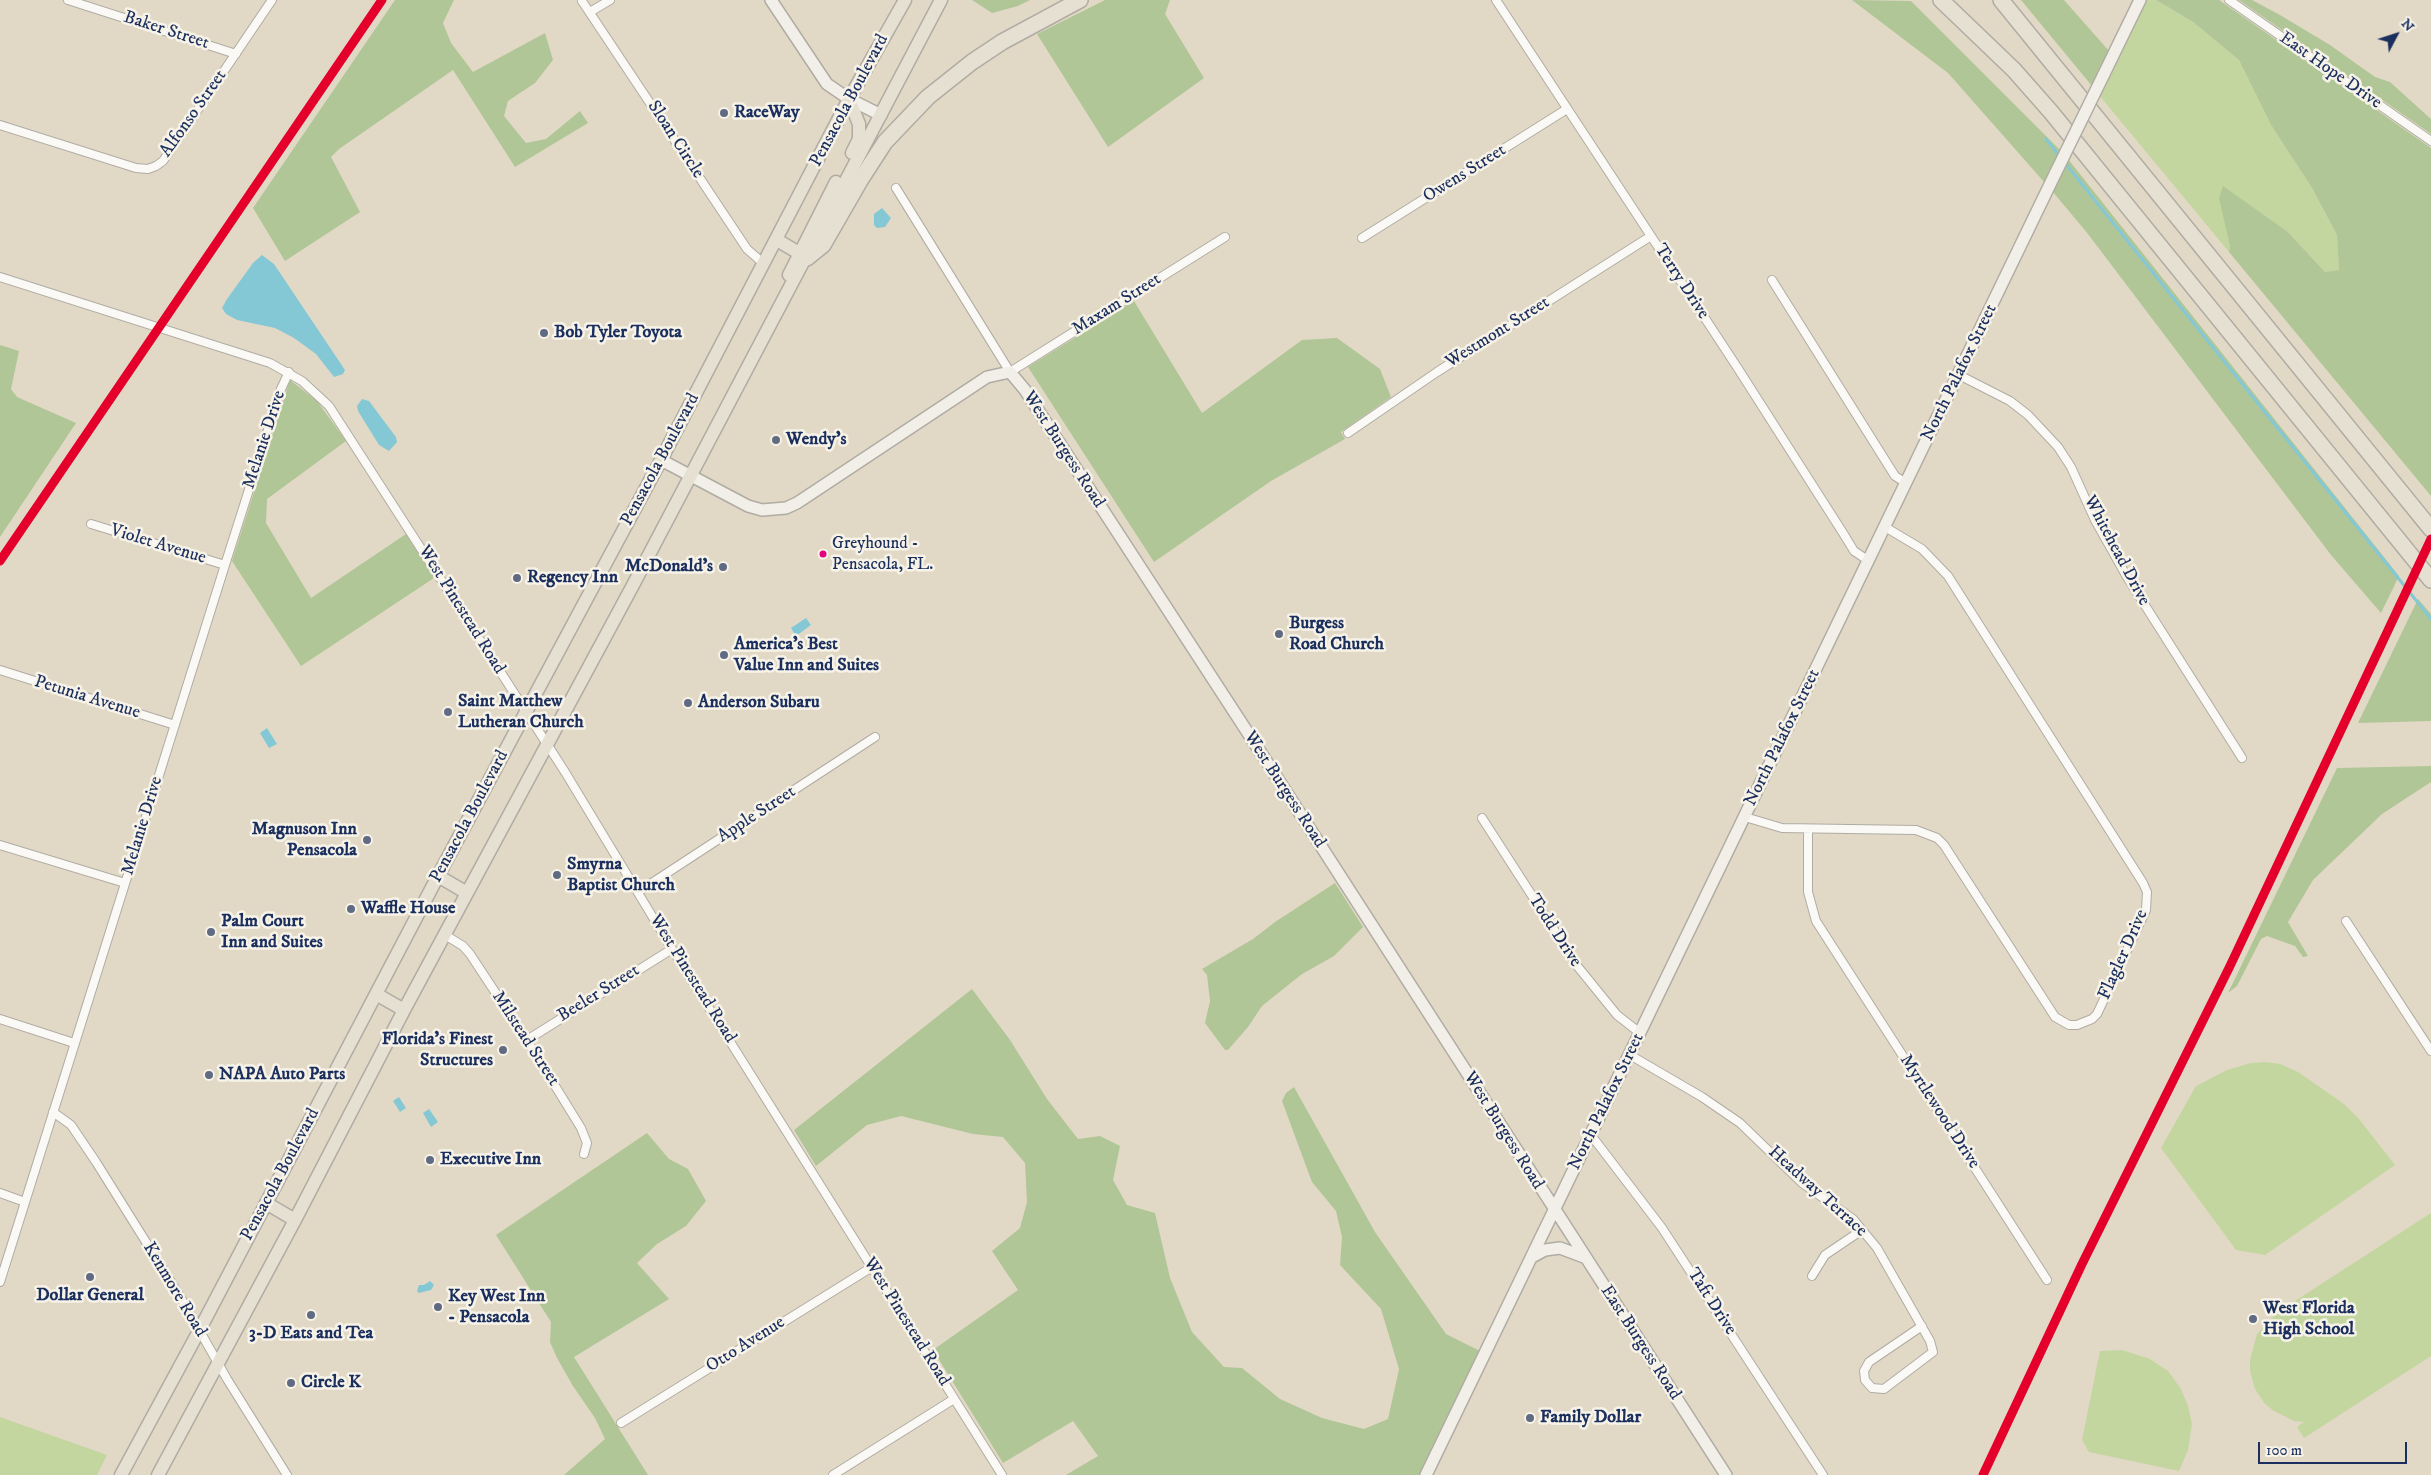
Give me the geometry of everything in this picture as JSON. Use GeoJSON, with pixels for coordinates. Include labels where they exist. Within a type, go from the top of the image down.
{"type":"FeatureCollection","features":[{"type":"Feature","properties":{"kind":"highway"},"geometry":{"type":"LineString","coordinates":[[803,255],[823,245],[885,142],[928,97],[957,73],[1002,42],[1080,0]]}},
{"type":"Feature","properties":{"kind":"highway"},"geometry":{"type":"LineString","coordinates":[[1941,0],[2014,70],[2051,112],[2431,580]]}},
{"type":"Feature","properties":{"kind":"highway"},"geometry":{"type":"LineString","coordinates":[[2001,0],[2431,529]]}},
{"type":"Feature","properties":{"kind":"main road"},"geometry":{"type":"LineString","coordinates":[[771,0],[822,79],[838,93],[881,115]]}},
{"type":"Feature","properties":{"kind":"main road","name":"Pensacola Boulevard"},"geometry":{"type":"LineString","coordinates":[[121,1475],[661,460],[849,99],[905,0]]}},
{"type":"Feature","properties":{"kind":"main road","name":"Pensacola Boulevard"},"geometry":{"type":"LineString","coordinates":[[158,1475],[764,337],[803,255],[881,115],[941,0]]}},
{"type":"Feature","properties":{"kind":"main road","name":"North Palafox Street"},"geometry":{"type":"LineString","coordinates":[[1426,1475],[2140,0]]}},
{"type":"Feature","properties":{"kind":"main road"},"geometry":{"type":"LineString","coordinates":[[777,240],[803,255],[859,139],[859,124],[849,99]]}},
{"type":"Feature","properties":{"kind":"main road"},"geometry":{"type":"LineString","coordinates":[[661,460],[748,506],[762,510],[786,508],[797,503],[987,377],[1010,372]]}},
{"type":"Feature","properties":{"kind":"main road","name":"West Burgess Road"},"geometry":{"type":"LineString","coordinates":[[1010,372],[1025,390],[1283,787],[1554,1211]]}},
{"type":"Feature","properties":{"kind":"main road"},"geometry":{"type":"LineString","coordinates":[[438,876],[467,893]]}},
{"type":"Feature","properties":{"kind":"main road"},"geometry":{"type":"LineString","coordinates":[[376,994],[404,1010]]}},
{"type":"Feature","properties":{"kind":"main road"},"geometry":{"type":"LineString","coordinates":[[266,1203],[295,1220]]}},
{"type":"Feature","properties":{"kind":"main road","name":"East Burgess Road"},"geometry":{"type":"LineString","coordinates":[[1554,1211],[1726,1475]]}},
{"type":"Feature","properties":{"kind":"main road"},"geometry":{"type":"LineString","coordinates":[[1532,1257],[1545,1250],[1560,1248],[1584,1257]]}},
{"type":"Feature","properties":{"kind":"street","name":"Baker Street"},"geometry":{"type":"LineString","coordinates":[[68,0],[236,54]]}},
{"type":"Feature","properties":{"kind":"street","name":"Alfonso Street"},"geometry":{"type":"LineString","coordinates":[[0,125],[136,168],[148,169],[163,161],[272,0]]}},
{"type":"Feature","properties":{"kind":"street"},"geometry":{"type":"LineString","coordinates":[[590,12],[610,0]]}},
{"type":"Feature","properties":{"kind":"street","name":"Terry Drive"},"geometry":{"type":"LineString","coordinates":[[1496,0],[1843,534],[1854,550],[1869,561]]}},
{"type":"Feature","properties":{"kind":"street","name":"East Hope Drive"},"geometry":{"type":"LineString","coordinates":[[2229,0],[2431,141]]}},
{"type":"Feature","properties":{"kind":"street","name":"Sloan Circle"},"geometry":{"type":"LineString","coordinates":[[582,1],[747,249],[764,264]]}},
{"type":"Feature","properties":{"kind":"street","name":"Owens Street"},"geometry":{"type":"LineString","coordinates":[[1362,238],[1567,109]]}},
{"type":"Feature","properties":{"kind":"street","name":"West Burgess Road"},"geometry":{"type":"LineString","coordinates":[[896,188],[1010,372]]}},
{"type":"Feature","properties":{"kind":"street","name":"Westmont Street"},"geometry":{"type":"LineString","coordinates":[[1348,434],[1436,372],[1650,236]]}},
{"type":"Feature","properties":{"kind":"street","name":"Maxam Street"},"geometry":{"type":"LineString","coordinates":[[1010,372],[1224,237]]}},
{"type":"Feature","properties":{"kind":"street","name":"West Pinestead Road"},"geometry":{"type":"LineString","coordinates":[[0,277],[258,358],[289,372],[321,397],[340,422],[548,744],[672,949],[1002,1475]]}},
{"type":"Feature","properties":{"kind":"street"},"geometry":{"type":"LineString","coordinates":[[1772,280],[1895,476],[1906,483]]}},
{"type":"Feature","properties":{"kind":"street","name":"Melanie Drive"},"geometry":{"type":"LineString","coordinates":[[0,1282],[225,565],[281,390],[289,372]]}},
{"type":"Feature","properties":{"kind":"street","name":"Whitehead Drive"},"geometry":{"type":"LineString","coordinates":[[1959,375],[2010,401],[2028,415],[2058,447],[2071,466],[2095,520],[2127,577],[2242,758]]}},
{"type":"Feature","properties":{"kind":"street","name":"Violet Avenue"},"geometry":{"type":"LineString","coordinates":[[91,524],[225,565]]}},
{"type":"Feature","properties":{"kind":"street","name":"Flagler Drive"},"geometry":{"type":"LineString","coordinates":[[1745,817],[1782,828],[1916,830],[1937,838],[1944,845],[2055,1017],[2069,1025],[2084,1024],[2097,1014],[2146,910],[2147,892],[1948,576],[1922,549],[1885,528]]}},
{"type":"Feature","properties":{"kind":"street","name":"Petunia Avenue"},"geometry":{"type":"LineString","coordinates":[[0,670],[175,725]]}},
{"type":"Feature","properties":{"kind":"street","name":"Apple Street"},"geometry":{"type":"LineString","coordinates":[[638,892],[875,737]]}},
{"type":"Feature","properties":{"kind":"street","name":"Todd Drive"},"geometry":{"type":"LineString","coordinates":[[1482,818],[1578,967],[1616,1015],[1640,1032]]}},
{"type":"Feature","properties":{"kind":"street","name":"Myrtlewood Drive"},"geometry":{"type":"LineString","coordinates":[[1808,829],[1808,892],[1811,907],[1831,945],[2047,1280]]}},
{"type":"Feature","properties":{"kind":"street"},"geometry":{"type":"LineString","coordinates":[[0,845],[125,883]]}},
{"type":"Feature","properties":{"kind":"street"},"geometry":{"type":"LineString","coordinates":[[2346,921],[2431,1051]]}},
{"type":"Feature","properties":{"kind":"street","name":"Milstead Street"},"geometry":{"type":"LineString","coordinates":[[445,935],[463,946],[470,954],[527,1040],[581,1128],[587,1143],[584,1154]]}},
{"type":"Feature","properties":{"kind":"street","name":"Beeler Street"},"geometry":{"type":"LineString","coordinates":[[527,1040],[672,949]]}},
{"type":"Feature","properties":{"kind":"street"},"geometry":{"type":"LineString","coordinates":[[0,1019],[74,1043]]}},
{"type":"Feature","properties":{"kind":"street","name":"Headway Terrace"},"geometry":{"type":"LineString","coordinates":[[1630,1055],[1702,1097],[1740,1123],[1802,1183],[1853,1219],[1877,1248],[1922,1326],[1930,1341],[1933,1352],[1884,1389],[1872,1388],[1865,1380],[1864,1371],[1869,1362],[1922,1326]]}},
{"type":"Feature","properties":{"kind":"street","name":"Kenmore Road"},"geometry":{"type":"LineString","coordinates":[[53,1112],[71,1125],[96,1162],[181,1298],[217,1362],[287,1475]]}},
{"type":"Feature","properties":{"kind":"street","name":"Taft Drive"},"geometry":{"type":"LineString","coordinates":[[1591,1135],[1656,1220],[1823,1475]]}},
{"type":"Feature","properties":{"kind":"street"},"geometry":{"type":"LineString","coordinates":[[0,1194],[25,1202]]}},
{"type":"Feature","properties":{"kind":"street"},"geometry":{"type":"LineString","coordinates":[[1812,1276],[1826,1255],[1862,1230]]}},
{"type":"Feature","properties":{"kind":"street","name":"Otto Avenue"},"geometry":{"type":"LineString","coordinates":[[621,1424],[872,1266]]}},
{"type":"Feature","properties":{"kind":"street"},"geometry":{"type":"LineString","coordinates":[[833,1475],[954,1399]]}},
{"type":"Feature","properties":{"kind":"green space"},"geometry":{"type":"Polygon","coordinates":[[[395,0],[454,0],[443,23],[451,43],[473,72],[545,33],[553,60],[535,83],[508,101],[504,116],[526,143],[546,139],[580,111],[588,123],[515,167],[453,70],[339,149],[331,157],[360,212],[285,261],[253,208],[395,0]]]}},
{"type":"Feature","properties":{"kind":"green space"},"geometry":{"type":"Polygon","coordinates":[[[972,0],[1030,0],[1018,6],[992,13],[972,0]]]}},
{"type":"Feature","properties":{"kind":"green space"},"geometry":{"type":"Polygon","coordinates":[[[1105,0],[1170,0],[1165,14],[1204,78],[1108,147],[1037,34],[1105,0]]]}},
{"type":"Feature","properties":{"kind":"green space"},"geometry":{"type":"Polygon","coordinates":[[[1852,0],[1911,1],[2061,151],[2045,183],[1948,73],[1852,0]]]}},
{"type":"Feature","properties":{"kind":"green space"},"geometry":{"type":"Polygon","coordinates":[[[2021,0],[2064,0],[2109,51],[2092,86],[2021,0]]]}},
{"type":"Feature","properties":{"kind":"green space"},"geometry":{"type":"Polygon","coordinates":[[[2145,0],[2156,0],[2193,22],[2239,60],[2271,125],[2312,188],[2337,235],[2339,270],[2325,272],[2288,232],[2223,187],[2226,226],[2230,246],[2229,252],[2099,95],[2145,0]]]}},
{"type":"Feature","properties":{"kind":"green space"},"geometry":{"type":"Polygon","coordinates":[[[2156,0],[2219,0],[2431,148],[2431,496],[2229,252],[2230,246],[2219,198],[2223,186],[2288,232],[2325,272],[2339,270],[2337,235],[2312,188],[2271,125],[2239,60],[2193,22],[2156,0]]]}},
{"type":"Feature","properties":{"kind":"green space"},"geometry":{"type":"Polygon","coordinates":[[[2239,0],[2252,0],[2280,15],[2330,45],[2375,77],[2390,82],[2431,119],[2431,134],[2239,0]]]}},
{"type":"Feature","properties":{"kind":"green space"},"geometry":{"type":"Polygon","coordinates":[[[2068,159],[2399,576],[2381,613],[2331,555],[2088,234],[2053,192],[2068,159]]]}},
{"type":"Feature","properties":{"kind":"green space"},"geometry":{"type":"Polygon","coordinates":[[[1134,301],[1202,413],[1302,340],[1337,338],[1380,369],[1391,397],[1341,432],[1345,439],[1271,481],[1154,562],[1028,367],[1134,301]]]}},
{"type":"Feature","properties":{"kind":"green space"},"geometry":{"type":"Polygon","coordinates":[[[0,345],[19,351],[11,389],[17,397],[76,423],[0,537],[0,345]]]}},
{"type":"Feature","properties":{"kind":"green space"},"geometry":{"type":"Polygon","coordinates":[[[290,380],[317,401],[346,441],[267,499],[266,523],[311,598],[406,534],[434,578],[301,666],[232,561],[290,380]]]}},
{"type":"Feature","properties":{"kind":"green space"},"geometry":{"type":"Polygon","coordinates":[[[2418,599],[2431,614],[2431,721],[2358,723],[2418,599]]]}},
{"type":"Feature","properties":{"kind":"green space"},"geometry":{"type":"Polygon","coordinates":[[[2431,766],[2431,782],[2382,814],[2313,880],[2288,922],[2308,956],[2303,957],[2295,946],[2267,936],[2261,939],[2237,986],[2228,993],[2337,768],[2431,766]]]}},
{"type":"Feature","properties":{"kind":"green space"},"geometry":{"type":"Polygon","coordinates":[[[1335,883],[1363,927],[1334,956],[1302,974],[1262,1006],[1248,1027],[1228,1050],[1225,1050],[1205,1023],[1210,1001],[1207,975],[1202,969],[1253,939],[1275,922],[1335,883]]]}},
{"type":"Feature","properties":{"kind":"green space"},"geometry":{"type":"Polygon","coordinates":[[[972,989],[1010,1040],[1047,1099],[1078,1139],[1100,1136],[1120,1146],[1113,1180],[1127,1205],[1155,1213],[1170,1278],[1192,1332],[1224,1367],[1242,1368],[1280,1399],[1322,1418],[1364,1429],[1388,1419],[1399,1369],[1381,1309],[1340,1265],[1342,1237],[1336,1211],[1312,1182],[1282,1101],[1286,1093],[1294,1087],[1375,1232],[1446,1334],[1480,1351],[1420,1475],[1066,1475],[1098,1456],[1073,1421],[1003,1463],[933,1350],[1018,1290],[992,1251],[1020,1228],[1027,1202],[1025,1163],[1003,1137],[973,1134],[901,1116],[867,1125],[816,1166],[794,1130],[972,989]]]}},
{"type":"Feature","properties":{"kind":"green space"},"geometry":{"type":"Polygon","coordinates":[[[2251,1063],[2280,1064],[2298,1072],[2344,1104],[2359,1119],[2395,1165],[2265,1255],[2236,1250],[2161,1148],[2196,1086],[2227,1070],[2251,1063]]]}},
{"type":"Feature","properties":{"kind":"green space"},"geometry":{"type":"Polygon","coordinates":[[[647,1133],[669,1159],[688,1169],[706,1201],[686,1226],[657,1244],[637,1263],[669,1299],[574,1357],[648,1475],[564,1475],[605,1439],[595,1418],[557,1358],[550,1342],[551,1322],[496,1235],[647,1133]]]}},
{"type":"Feature","properties":{"kind":"green space"},"geometry":{"type":"Polygon","coordinates":[[[2431,1213],[2431,1356],[2304,1438],[2297,1427],[2304,1422],[2294,1421],[2274,1411],[2265,1404],[2255,1389],[2250,1371],[2250,1360],[2257,1334],[2278,1312],[2431,1213]]]}},
{"type":"Feature","properties":{"kind":"green space"},"geometry":{"type":"Polygon","coordinates":[[[2122,1350],[2150,1359],[2168,1371],[2181,1389],[2188,1406],[2192,1424],[2188,1450],[2179,1471],[2089,1452],[2082,1440],[2100,1351],[2122,1350]]]}},
{"type":"Feature","properties":{"kind":"green space"},"geometry":{"type":"Polygon","coordinates":[[[0,1417],[107,1455],[97,1475],[0,1475],[0,1417]]]}},
{"type":"Feature","properties":{"kind":"water"},"geometry":{"type":"Polygon","coordinates":[[[882,208],[891,218],[885,227],[877,228],[874,225],[874,214],[882,208]]]}},
{"type":"Feature","properties":{"kind":"water"},"geometry":{"type":"Polygon","coordinates":[[[262,255],[274,264],[345,370],[343,374],[334,377],[316,354],[294,338],[275,328],[237,320],[226,314],[222,308],[227,299],[253,263],[262,255]]]}},
{"type":"Feature","properties":{"kind":"water"},"geometry":{"type":"Polygon","coordinates":[[[362,399],[369,401],[396,437],[397,442],[389,451],[379,445],[358,411],[357,406],[362,399]]]}},
{"type":"Feature","properties":{"kind":"water"},"geometry":{"type":"Polygon","coordinates":[[[806,618],[811,625],[796,636],[791,628],[806,618]]]}},
{"type":"Feature","properties":{"kind":"water"},"geometry":{"type":"Polygon","coordinates":[[[267,728],[277,744],[269,748],[260,733],[267,728]]]}},
{"type":"Feature","properties":{"kind":"water"},"geometry":{"type":"Polygon","coordinates":[[[399,1097],[406,1108],[400,1112],[393,1101],[399,1097]]]}},
{"type":"Feature","properties":{"kind":"water"},"geometry":{"type":"Polygon","coordinates":[[[429,1109],[438,1122],[431,1127],[423,1113],[429,1109]]]}},
{"type":"Feature","properties":{"kind":"water"},"geometry":{"type":"Polygon","coordinates":[[[430,1281],[434,1285],[431,1290],[419,1293],[417,1291],[419,1285],[424,1285],[430,1281]]]}},
{"type":"Feature","properties":{"kind":"waterway"},"geometry":{"type":"LineString","coordinates":[[2046,139],[2061,158]]}},
{"type":"Feature","properties":{"kind":"waterway"},"geometry":{"type":"LineString","coordinates":[[2065,163],[2431,619]]}},
{"type":"Feature","properties":{"kind":"transit line"},"geometry":{"type":"LineString","coordinates":[[0,561],[382,0]]}},
{"type":"Feature","properties":{"kind":"transit line"},"geometry":{"type":"LineString","coordinates":[[1983,1475],[2082,1264],[2230,966],[2431,539]]}},
{"type":"Feature","properties":{"kind":"place","name":"RaceWay"},"geometry":{"type":"Point","coordinates":[724,113]}},
{"type":"Feature","properties":{"kind":"place","name":"Bob Tyler Toyota"},"geometry":{"type":"Point","coordinates":[544,333]}},
{"type":"Feature","properties":{"kind":"place","name":"Wendy's"},"geometry":{"type":"Point","coordinates":[776,440]}},
{"type":"Feature","properties":{"kind":"place","name":"Greyhound - Pensacola, FL."},"geometry":{"type":"Point","coordinates":[823,554]}},
{"type":"Feature","properties":{"kind":"place","name":"McDonald's"},"geometry":{"type":"Point","coordinates":[723,567]}},
{"type":"Feature","properties":{"kind":"place","name":"Regency Inn"},"geometry":{"type":"Point","coordinates":[517,578]}},
{"type":"Feature","properties":{"kind":"place","name":"Burgess Road Church"},"geometry":{"type":"Point","coordinates":[1279,634]}},
{"type":"Feature","properties":{"kind":"place","name":"America's Best Value Inn and Suites"},"geometry":{"type":"Point","coordinates":[724,655]}},
{"type":"Feature","properties":{"kind":"place","name":"Anderson Subaru"},"geometry":{"type":"Point","coordinates":[688,703]}},
{"type":"Feature","properties":{"kind":"place","name":"Saint Matthew Lutheran Church"},"geometry":{"type":"Point","coordinates":[448,712]}},
{"type":"Feature","properties":{"kind":"place","name":"Magnuson Inn Pensacola"},"geometry":{"type":"Point","coordinates":[367,840]}},
{"type":"Feature","properties":{"kind":"place","name":"Smyrna Baptist Church"},"geometry":{"type":"Point","coordinates":[557,875]}},
{"type":"Feature","properties":{"kind":"place","name":"Waffle House"},"geometry":{"type":"Point","coordinates":[351,909]}},
{"type":"Feature","properties":{"kind":"place","name":"Palm Court Inn and Suites"},"geometry":{"type":"Point","coordinates":[211,932]}},
{"type":"Feature","properties":{"kind":"place","name":"Florida's Finest Structures"},"geometry":{"type":"Point","coordinates":[503,1050]}},
{"type":"Feature","properties":{"kind":"place","name":"NAPA Auto Parts"},"geometry":{"type":"Point","coordinates":[209,1075]}},
{"type":"Feature","properties":{"kind":"place","name":"Executive Inn"},"geometry":{"type":"Point","coordinates":[430,1160]}},
{"type":"Feature","properties":{"kind":"place","name":"Dollar General"},"geometry":{"type":"Point","coordinates":[90,1277]}},
{"type":"Feature","properties":{"kind":"place","name":"Key West Inn - Pensacola"},"geometry":{"type":"Point","coordinates":[438,1307]}},
{"type":"Feature","properties":{"kind":"place","name":"3-D Eats and Tea"},"geometry":{"type":"Point","coordinates":[311,1315]}},
{"type":"Feature","properties":{"kind":"place","name":"West Florida High School"},"geometry":{"type":"Point","coordinates":[2253,1319]}},
{"type":"Feature","properties":{"kind":"place","name":"Circle K"},"geometry":{"type":"Point","coordinates":[291,1383]}},
{"type":"Feature","properties":{"kind":"place","name":"Family Dollar"},"geometry":{"type":"Point","coordinates":[1530,1418]}}]}
